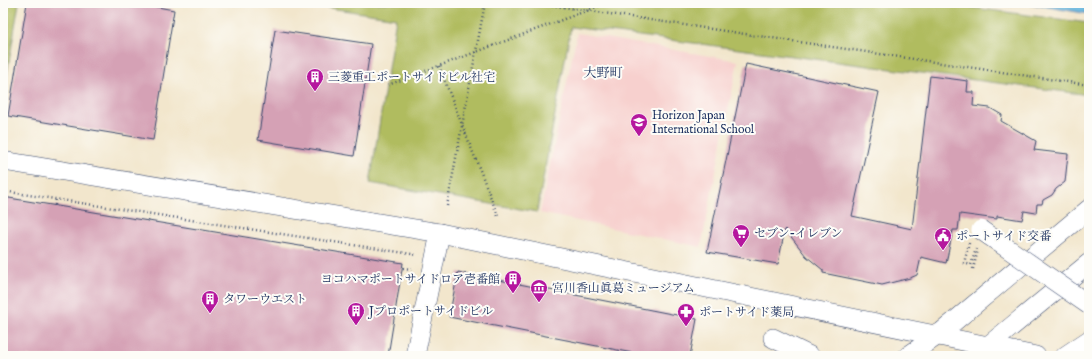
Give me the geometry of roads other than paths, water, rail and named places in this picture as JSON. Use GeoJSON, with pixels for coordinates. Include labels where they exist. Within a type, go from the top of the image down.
{"type":"FeatureCollection","features":[{"type":"Feature","properties":{"kind":"street"},"geometry":{"type":"LineString","coordinates":[[3,162],[440,233],[938,335],[982,351],[1036,356]]}},
{"type":"Feature","properties":{"kind":"street"},"geometry":{"type":"LineString","coordinates":[[908,356],[938,335],[1089,209]]}},
{"type":"Feature","properties":{"kind":"street"},"geometry":{"type":"LineString","coordinates":[[415,356],[440,233]]}},
{"type":"Feature","properties":{"kind":"street"},"geometry":{"type":"LineString","coordinates":[[976,241],[1089,305]]}},
{"type":"Feature","properties":{"kind":"street"},"geometry":{"type":"LineString","coordinates":[[982,351],[1089,263]]}},
{"type":"Feature","properties":{"kind":"street"},"geometry":{"type":"LineString","coordinates":[[773,338],[810,356]]}},
{"type":"Feature","properties":{"kind":"street"},"geometry":{"type":"LineString","coordinates":[[1065,356],[1089,340]]}},
{"type":"Feature","properties":{"kind":"water"},"geometry":{"type":"Polygon","coordinates":[[[1025,3],[1089,3],[1089,14],[1025,3]]]}},
{"type":"Feature","properties":{"kind":"place","name":"三菱重工ポートサイドビル社宅"},"geometry":{"type":"Point","coordinates":[315,92]}},
{"type":"Feature","properties":{"kind":"place","name":"Horizon Japan International School"},"geometry":{"type":"Point","coordinates":[639,137]}},
{"type":"Feature","properties":{"kind":"place","name":"セブン-イレブン"},"geometry":{"type":"Point","coordinates":[741,248]}},
{"type":"Feature","properties":{"kind":"place","name":"ポートサイド交番"},"geometry":{"type":"Point","coordinates":[943,251]}},
{"type":"Feature","properties":{"kind":"place","name":"ヨコハマポートサイドロア壱番館"},"geometry":{"type":"Point","coordinates":[513,294]}},
{"type":"Feature","properties":{"kind":"place","name":"宮川香山眞葛ミュージアム"},"geometry":{"type":"Point","coordinates":[539,303]}},
{"type":"Feature","properties":{"kind":"place","name":"タワーウエスト"},"geometry":{"type":"Point","coordinates":[210,314]}},
{"type":"Feature","properties":{"kind":"place","name":"Jプロポートサイドビル"},"geometry":{"type":"Point","coordinates":[356,326]}},
{"type":"Feature","properties":{"kind":"place","name":"ポートサイド薬局"},"geometry":{"type":"Point","coordinates":[686,327]}},
{"type":"Feature","properties":{"kind":"district","name":"大野町"},"geometry":{"type":"Point","coordinates":[603,73]}}]}
